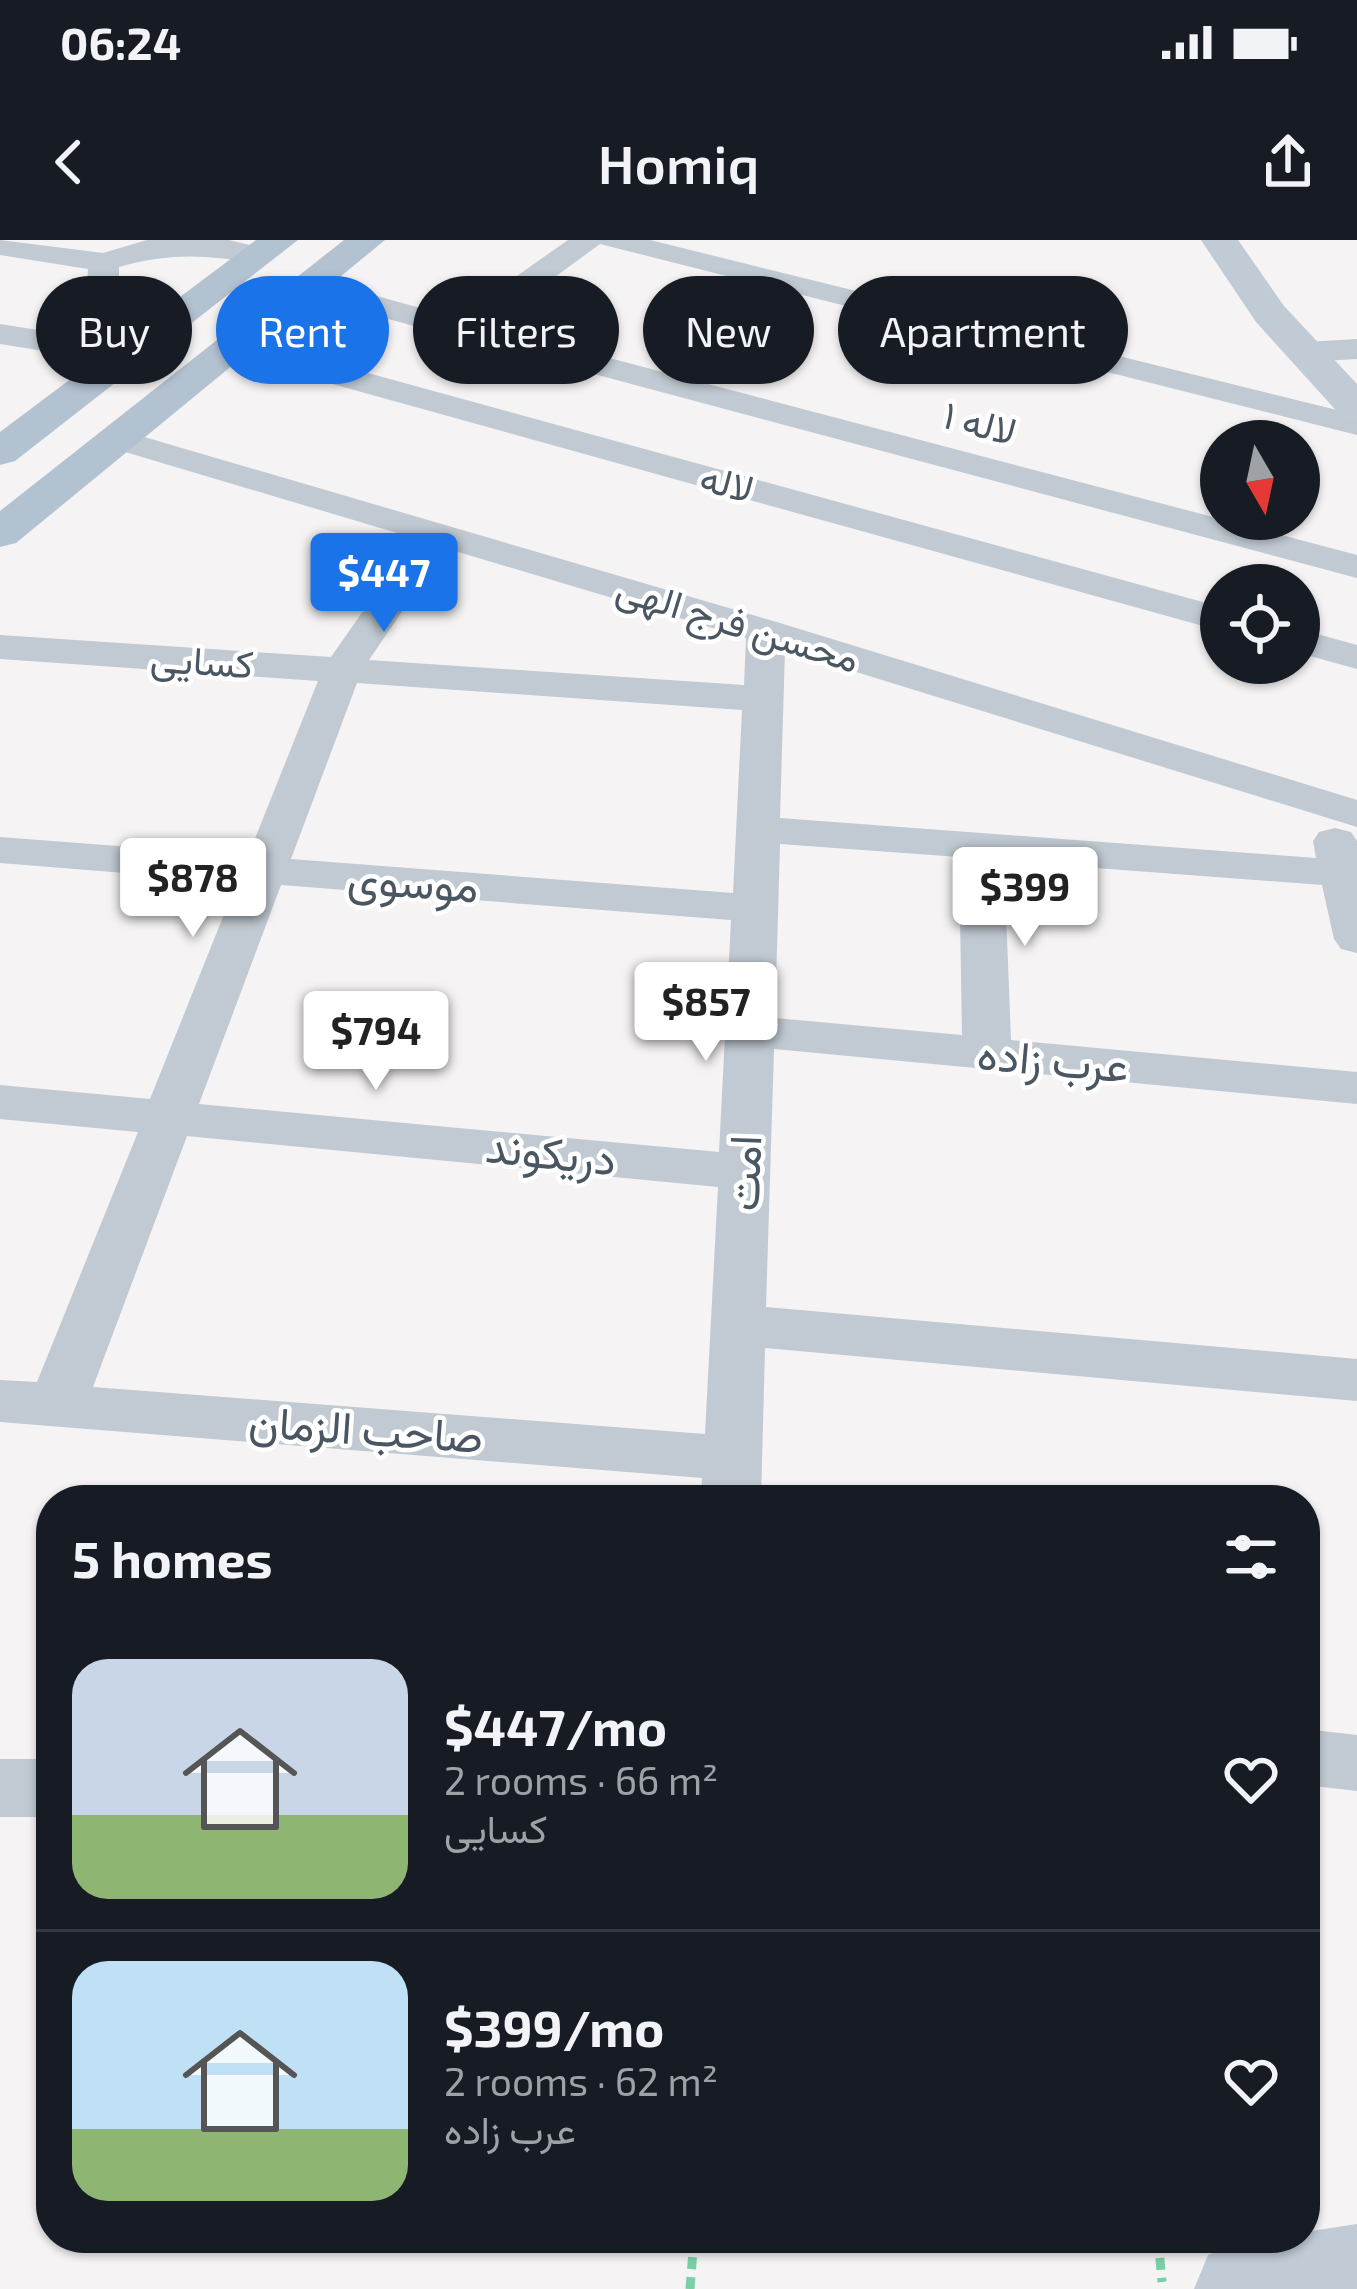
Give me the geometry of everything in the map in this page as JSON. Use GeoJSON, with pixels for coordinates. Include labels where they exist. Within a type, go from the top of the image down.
{"type":"FeatureCollection","features":[{"type":"Feature","properties":{"kind":"main road"},"geometry":{"type":"LineString","coordinates":[[321,276],[367,240]]}},
{"type":"Feature","properties":{"kind":"main road"},"geometry":{"type":"LineString","coordinates":[[192,306],[269,248]]}},
{"type":"Feature","properties":{"kind":"main road"},"geometry":{"type":"LineString","coordinates":[[0,533],[216,360]]}},
{"type":"Feature","properties":{"kind":"main road"},"geometry":{"type":"LineString","coordinates":[[0,452],[87,384]]}},
{"type":"Feature","properties":{"kind":"street"},"geometry":{"type":"LineString","coordinates":[[536,276],[588,240]]}},
{"type":"Feature","properties":{"kind":"street"},"geometry":{"type":"LineString","coordinates":[[613,240],[1357,425]]}},
{"type":"Feature","properties":{"kind":"street"},"geometry":{"type":"LineString","coordinates":[[1219,240],[1270,314],[1357,407]]}},
{"type":"Feature","properties":{"kind":"street"},"geometry":{"type":"LineString","coordinates":[[0,246],[104,262],[151,248],[269,248]]}},
{"type":"Feature","properties":{"kind":"street"},"geometry":{"type":"LineString","coordinates":[[103,276],[104,262]]}},
{"type":"Feature","properties":{"kind":"street"},"geometry":{"type":"LineString","coordinates":[[0,334],[36,340]]}},
{"type":"Feature","properties":{"kind":"street"},"geometry":{"type":"LineString","coordinates":[[1306,352],[1357,349]]}},
{"type":"Feature","properties":{"kind":"street","name":"لاله ۱"},"geometry":{"type":"LineString","coordinates":[[619,370],[1357,567]]}},
{"type":"Feature","properties":{"kind":"street","name":"لاله"},"geometry":{"type":"LineString","coordinates":[[370,384],[1200,614]]}},
{"type":"Feature","properties":{"kind":"street","name":"محسن فرج الهی"},"geometry":{"type":"LineString","coordinates":[[117,439],[766,631],[1342,809]]}},
{"type":"Feature","properties":{"kind":"street"},"geometry":{"type":"LineString","coordinates":[[57,1405],[342,670],[436,532]]}},
{"type":"Feature","properties":{"kind":"street","name":"امت"},"geometry":{"type":"LineString","coordinates":[[732,1479],[766,631]]}},
{"type":"Feature","properties":{"kind":"street","name":"کسایی"},"geometry":{"type":"LineString","coordinates":[[0,647],[764,699]]}},
{"type":"Feature","properties":{"kind":"street"},"geometry":{"type":"LineString","coordinates":[[1320,647],[1357,657]]}},
{"type":"Feature","properties":{"kind":"street"},"geometry":{"type":"LineString","coordinates":[[1342,809],[1342,873],[1357,939]]}},
{"type":"Feature","properties":{"kind":"street"},"geometry":{"type":"LineString","coordinates":[[758,829],[1342,873]]}},
{"type":"Feature","properties":{"kind":"street"},"geometry":{"type":"LineString","coordinates":[[981,846],[987,1054]]}},
{"type":"Feature","properties":{"kind":"street","name":"موسوی"},"geometry":{"type":"LineString","coordinates":[[0,850],[755,908]]}},
{"type":"Feature","properties":{"kind":"street","name":"عرب زاده"},"geometry":{"type":"LineString","coordinates":[[750,1031],[1357,1088]]}},
{"type":"Feature","properties":{"kind":"street","name":"دریکوند"},"geometry":{"type":"LineString","coordinates":[[0,1102],[744,1172]]}},
{"type":"Feature","properties":{"kind":"street"},"geometry":{"type":"LineString","coordinates":[[738,1325],[1357,1380]]}},
{"type":"Feature","properties":{"kind":"street","name":"صاحب الزمان"},"geometry":{"type":"LineString","coordinates":[[0,1401],[732,1479]]}},
{"type":"Feature","properties":{"kind":"street"},"geometry":{"type":"LineString","coordinates":[[1320,1758],[1357,1762]]}},
{"type":"Feature","properties":{"kind":"street"},"geometry":{"type":"LineString","coordinates":[[0,1788],[36,1789]]}},
{"type":"Feature","properties":{"kind":"street"},"geometry":{"type":"LineString","coordinates":[[1242,2289],[1357,2271]]}},
{"type":"Feature","properties":{"kind":"path"},"geometry":{"type":"LineString","coordinates":[[691,2289],[693,2253]]}},
{"type":"Feature","properties":{"kind":"path"},"geometry":{"type":"LineString","coordinates":[[1159,2253],[1162,2289]]}}]}
